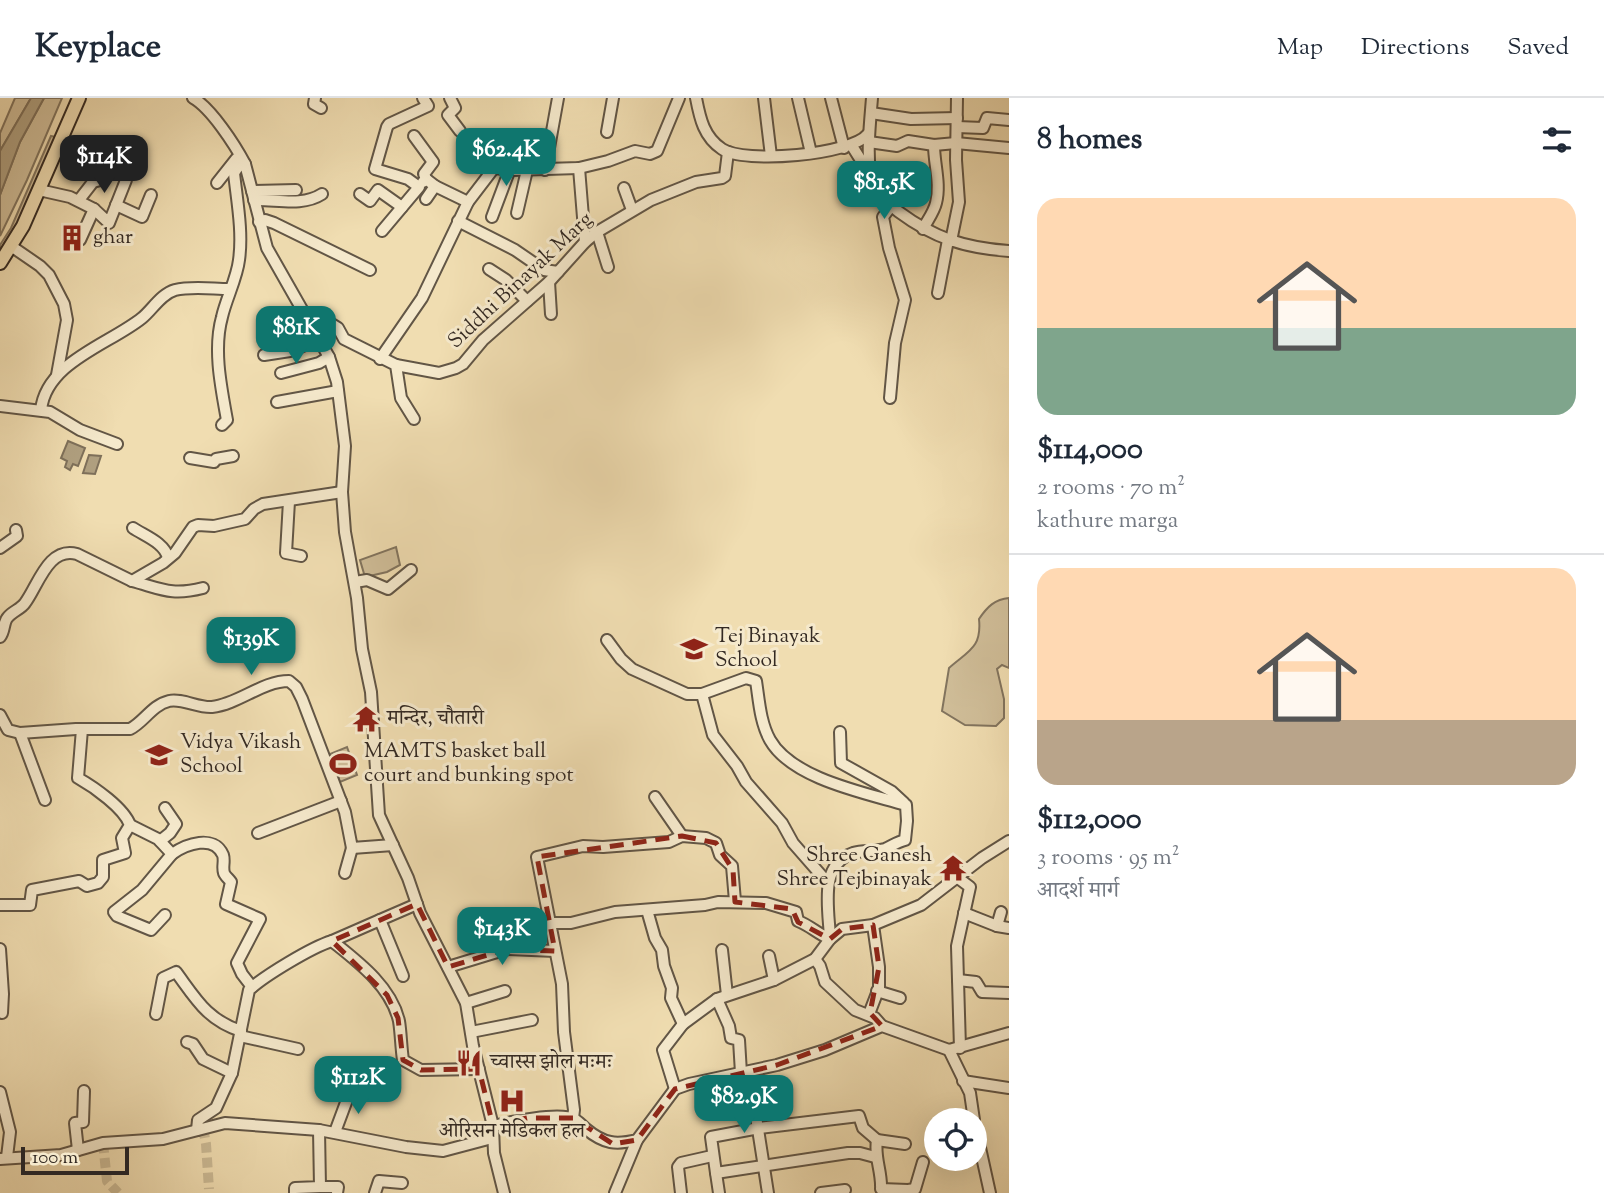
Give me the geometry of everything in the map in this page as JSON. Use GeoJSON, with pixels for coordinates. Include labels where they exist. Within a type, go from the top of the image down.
{"type":"FeatureCollection","features":[{"type":"Feature","properties":{"kind":"main road"},"geometry":{"type":"LineString","coordinates":[[0,263],[39,190],[79,98]]}},
{"type":"Feature","properties":{"kind":"street"},"geometry":{"type":"LineString","coordinates":[[193,98],[200,102],[242,159],[273,261],[329,358],[338,391],[345,446],[342,492],[346,542],[355,582],[362,649],[371,692],[379,815],[417,904],[466,1003],[493,1126],[492,1138],[504,1193]]}},
{"type":"Feature","properties":{"kind":"street"},"geometry":{"type":"LineString","coordinates":[[421,98],[415,102],[411,116],[389,124],[375,169],[427,184],[468,202]]}},
{"type":"Feature","properties":{"kind":"street"},"geometry":{"type":"LineString","coordinates":[[450,98],[455,108],[448,115],[460,131]]}},
{"type":"Feature","properties":{"kind":"street"},"geometry":{"type":"LineString","coordinates":[[545,170],[558,98]]}},
{"type":"Feature","properties":{"kind":"street"},"geometry":{"type":"LineString","coordinates":[[607,132],[613,98]]}},
{"type":"Feature","properties":{"kind":"street"},"geometry":{"type":"LineString","coordinates":[[380,359],[422,298],[468,202],[494,168],[579,168],[635,152],[650,154],[657,151],[679,98]]}},
{"type":"Feature","properties":{"kind":"street"},"geometry":{"type":"LineString","coordinates":[[693,98],[710,139],[728,152],[771,156],[811,153],[848,147],[868,138],[897,146],[908,141],[934,145],[956,143],[1009,148]]}},
{"type":"Feature","properties":{"kind":"street"},"geometry":{"type":"LineString","coordinates":[[764,98],[771,156]]}},
{"type":"Feature","properties":{"kind":"street"},"geometry":{"type":"LineString","coordinates":[[798,98],[811,153]]}},
{"type":"Feature","properties":{"kind":"street"},"geometry":{"type":"LineString","coordinates":[[831,98],[848,147],[870,175],[880,195],[891,206],[923,229],[950,240],[986,250],[1009,251]]}},
{"type":"Feature","properties":{"kind":"street"},"geometry":{"type":"LineString","coordinates":[[870,175],[868,138],[872,98]]}},
{"type":"Feature","properties":{"kind":"street"},"geometry":{"type":"LineString","coordinates":[[938,293],[959,202],[957,98]]}},
{"type":"Feature","properties":{"kind":"street"},"geometry":{"type":"LineString","coordinates":[[870,113],[957,122],[983,128],[987,118],[1009,120]]}},
{"type":"Feature","properties":{"kind":"street"},"geometry":{"type":"LineString","coordinates":[[414,136],[433,162],[424,174],[427,184],[426,199]]}},
{"type":"Feature","properties":{"kind":"street"},"geometry":{"type":"LineString","coordinates":[[923,229],[936,204],[937,163],[934,145]]}},
{"type":"Feature","properties":{"kind":"street","name":"Siddhi Binayak Marg"},"geometry":{"type":"LineString","coordinates":[[304,316],[321,318],[338,328],[344,339],[396,365],[439,373],[456,368],[463,364],[483,340],[549,282],[597,232],[632,209],[683,187],[722,178],[728,152]]}},
{"type":"Feature","properties":{"kind":"street"},"geometry":{"type":"LineString","coordinates":[[217,184],[242,159]]}},
{"type":"Feature","properties":{"kind":"street"},"geometry":{"type":"LineString","coordinates":[[222,425],[227,420],[220,373],[219,333],[229,289],[239,268],[234,173],[242,159]]}},
{"type":"Feature","properties":{"kind":"street"},"geometry":{"type":"LineString","coordinates":[[579,168],[585,243]]}},
{"type":"Feature","properties":{"kind":"street"},"geometry":{"type":"LineString","coordinates":[[492,217],[510,169]]}},
{"type":"Feature","properties":{"kind":"street"},"geometry":{"type":"LineString","coordinates":[[517,213],[527,170]]}},
{"type":"Feature","properties":{"kind":"street"},"geometry":{"type":"LineString","coordinates":[[79,200],[93,182],[100,180],[107,172]]}},
{"type":"Feature","properties":{"kind":"street"},"geometry":{"type":"LineString","coordinates":[[39,190],[79,200],[94,209],[108,223],[126,180]]}},
{"type":"Feature","properties":{"kind":"street"},"geometry":{"type":"LineString","coordinates":[[382,231],[402,207],[427,184]]}},
{"type":"Feature","properties":{"kind":"street"},"geometry":{"type":"LineString","coordinates":[[624,188],[632,209]]}},
{"type":"Feature","properties":{"kind":"street"},"geometry":{"type":"LineString","coordinates":[[253,196],[296,190]]}},
{"type":"Feature","properties":{"kind":"street"},"geometry":{"type":"LineString","coordinates":[[360,194],[370,201],[378,190],[402,207]]}},
{"type":"Feature","properties":{"kind":"street"},"geometry":{"type":"LineString","coordinates":[[253,196],[304,201],[313,200],[322,194]]}},
{"type":"Feature","properties":{"kind":"street"},"geometry":{"type":"LineString","coordinates":[[116,205],[142,217],[151,195]]}},
{"type":"Feature","properties":{"kind":"street"},"geometry":{"type":"LineString","coordinates":[[890,398],[895,343],[905,300],[889,248],[883,217],[891,206]]}},
{"type":"Feature","properties":{"kind":"street"},"geometry":{"type":"LineString","coordinates":[[80,240],[94,209]]}},
{"type":"Feature","properties":{"kind":"street"},"geometry":{"type":"LineString","coordinates":[[259,222],[265,220],[274,223],[370,270]]}},
{"type":"Feature","properties":{"kind":"street"},"geometry":{"type":"LineString","coordinates":[[458,221],[515,250],[544,270],[558,272]]}},
{"type":"Feature","properties":{"kind":"street"},"geometry":{"type":"LineString","coordinates":[[597,232],[608,267]]}},
{"type":"Feature","properties":{"kind":"street"},"geometry":{"type":"LineString","coordinates":[[11,246],[49,275],[64,304],[67,320],[57,375]]}},
{"type":"Feature","properties":{"kind":"street"},"geometry":{"type":"LineString","coordinates":[[489,270],[506,280],[527,301]]}},
{"type":"Feature","properties":{"kind":"street"},"geometry":{"type":"LineString","coordinates":[[549,282],[551,314]]}},
{"type":"Feature","properties":{"kind":"street"},"geometry":{"type":"LineString","coordinates":[[41,410],[46,391],[57,375],[91,348],[143,317],[173,290],[229,289]]}},
{"type":"Feature","properties":{"kind":"street"},"geometry":{"type":"LineString","coordinates":[[264,355],[290,351],[318,340]]}},
{"type":"Feature","properties":{"kind":"street"},"geometry":{"type":"LineString","coordinates":[[281,373],[329,358]]}},
{"type":"Feature","properties":{"kind":"street"},"geometry":{"type":"LineString","coordinates":[[396,365],[401,398],[414,419]]}},
{"type":"Feature","properties":{"kind":"street"},"geometry":{"type":"LineString","coordinates":[[276,402],[338,391]]}},
{"type":"Feature","properties":{"kind":"street"},"geometry":{"type":"LineString","coordinates":[[0,407],[50,412],[80,430],[117,444]]}},
{"type":"Feature","properties":{"kind":"street"},"geometry":{"type":"LineString","coordinates":[[190,458],[214,463],[216,459],[233,456]]}},
{"type":"Feature","properties":{"kind":"street"},"geometry":{"type":"LineString","coordinates":[[132,581],[158,567],[175,553],[193,527],[245,519],[263,504],[342,492]]}},
{"type":"Feature","properties":{"kind":"street"},"geometry":{"type":"LineString","coordinates":[[289,501],[286,553],[301,556]]}},
{"type":"Feature","properties":{"kind":"street"},"geometry":{"type":"LineString","coordinates":[[133,528],[165,550],[168,558]]}},
{"type":"Feature","properties":{"kind":"street"},"geometry":{"type":"LineString","coordinates":[[0,548],[17,536],[16,530]]}},
{"type":"Feature","properties":{"kind":"street"},"geometry":{"type":"LineString","coordinates":[[0,637],[8,617],[24,606],[40,576],[60,555],[68,552],[159,591],[188,592],[203,588]]}},
{"type":"Feature","properties":{"kind":"street"},"geometry":{"type":"LineString","coordinates":[[355,582],[367,580],[388,589],[411,570]]}},
{"type":"Feature","properties":{"kind":"street"},"geometry":{"type":"LineString","coordinates":[[607,640],[632,669],[687,694],[702,694],[746,678],[756,681],[766,730],[771,742],[788,759],[846,788],[906,805]]}},
{"type":"Feature","properties":{"kind":"street"},"geometry":{"type":"LineString","coordinates":[[0,715],[8,730],[20,733],[130,729],[149,712],[171,700],[212,707],[244,697],[272,684],[289,681],[296,687],[302,699],[349,825],[352,848],[345,873]]}},
{"type":"Feature","properties":{"kind":"street"},"geometry":{"type":"LineString","coordinates":[[702,694],[713,735],[746,782],[782,823],[793,844],[828,883]]}},
{"type":"Feature","properties":{"kind":"street"},"geometry":{"type":"LineString","coordinates":[[82,729],[78,778],[123,813],[130,825],[160,841],[172,854]]}},
{"type":"Feature","properties":{"kind":"street"},"geometry":{"type":"LineString","coordinates":[[20,733],[44,800]]}},
{"type":"Feature","properties":{"kind":"street"},"geometry":{"type":"LineString","coordinates":[[830,939],[828,883],[834,865],[855,853],[884,849],[905,840],[907,821],[906,805],[901,797],[841,763],[840,733]]}},
{"type":"Feature","properties":{"kind":"street"},"geometry":{"type":"LineString","coordinates":[[655,797],[682,836]]}},
{"type":"Feature","properties":{"kind":"street"},"geometry":{"type":"LineString","coordinates":[[258,833],[341,801]]}},
{"type":"Feature","properties":{"kind":"street"},"geometry":{"type":"LineString","coordinates":[[160,841],[176,824],[165,808]]}},
{"type":"Feature","properties":{"kind":"street"},"geometry":{"type":"LineString","coordinates":[[0,905],[30,905],[32,890],[35,889],[79,881],[87,886],[98,883],[103,877],[103,860],[125,853],[122,838],[130,825]]}},
{"type":"Feature","properties":{"kind":"street"},"geometry":{"type":"LineString","coordinates":[[573,1118],[562,984],[537,857],[583,846],[603,848],[669,842],[682,836],[706,838],[716,843],[720,855],[732,866],[735,901]]}},
{"type":"Feature","properties":{"kind":"street"},"geometry":{"type":"LineString","coordinates":[[675,1089],[663,1050],[683,1024],[722,997],[774,979],[815,959],[830,939],[842,929],[873,925],[921,905],[982,858],[1009,841]]}},
{"type":"Feature","properties":{"kind":"street"},"geometry":{"type":"LineString","coordinates":[[166,915],[151,930],[114,914],[122,904],[142,890],[180,848],[198,843],[219,848],[224,858],[224,873],[230,882],[226,904],[260,919],[237,963],[253,987]]}},
{"type":"Feature","properties":{"kind":"street"},"geometry":{"type":"LineString","coordinates":[[352,848],[393,845]]}},
{"type":"Feature","properties":{"kind":"street"},"geometry":{"type":"LineString","coordinates":[[958,878],[970,887],[957,946],[955,1049],[972,1108]]}},
{"type":"Feature","properties":{"kind":"street"},"geometry":{"type":"LineString","coordinates":[[552,923],[571,923],[615,912],[735,901],[792,909],[796,912],[798,921],[806,924],[811,931],[830,939]]}},
{"type":"Feature","properties":{"kind":"street"},"geometry":{"type":"LineString","coordinates":[[197,1130],[198,1120],[215,1108],[232,1073],[247,995],[253,987],[293,960],[332,940],[417,904]]}},
{"type":"Feature","properties":{"kind":"street"},"geometry":{"type":"LineString","coordinates":[[647,910],[655,938],[662,950],[676,1013],[683,1024]]}},
{"type":"Feature","properties":{"kind":"street"},"geometry":{"type":"LineString","coordinates":[[964,913],[1003,927],[1001,912]]}},
{"type":"Feature","properties":{"kind":"street"},"geometry":{"type":"LineString","coordinates":[[380,920],[403,976]]}},
{"type":"Feature","properties":{"kind":"street"},"geometry":{"type":"LineString","coordinates":[[869,1014],[877,991],[879,967],[873,925]]}},
{"type":"Feature","properties":{"kind":"street"},"geometry":{"type":"LineString","coordinates":[[521,933],[522,949]]}},
{"type":"Feature","properties":{"kind":"street"},"geometry":{"type":"LineString","coordinates":[[332,940],[361,963],[387,995],[398,1018],[403,1060],[421,1070],[479,1069]]}},
{"type":"Feature","properties":{"kind":"street"},"geometry":{"type":"LineString","coordinates":[[0,949],[2,1013]]}},
{"type":"Feature","properties":{"kind":"street"},"geometry":{"type":"LineString","coordinates":[[448,967],[507,949],[555,951]]}},
{"type":"Feature","properties":{"kind":"street"},"geometry":{"type":"LineString","coordinates":[[722,950],[722,997],[731,1038],[739,1040],[759,1128],[768,1193]]}},
{"type":"Feature","properties":{"kind":"street"},"geometry":{"type":"LineString","coordinates":[[769,956],[774,979]]}},
{"type":"Feature","properties":{"kind":"street"},"geometry":{"type":"LineString","coordinates":[[815,959],[825,982],[855,1010],[869,1014],[882,1026],[955,1049],[1009,1033]]}},
{"type":"Feature","properties":{"kind":"street"},"geometry":{"type":"LineString","coordinates":[[156,1014],[163,978],[176,972],[211,1017],[225,1026],[298,1049]]}},
{"type":"Feature","properties":{"kind":"street"},"geometry":{"type":"LineString","coordinates":[[958,980],[976,982],[982,992],[1009,993]]}},
{"type":"Feature","properties":{"kind":"street"},"geometry":{"type":"LineString","coordinates":[[466,1003],[505,991]]}},
{"type":"Feature","properties":{"kind":"street"},"geometry":{"type":"LineString","coordinates":[[877,991],[900,998]]}},
{"type":"Feature","properties":{"kind":"street"},"geometry":{"type":"LineString","coordinates":[[658,994],[671,994]]}},
{"type":"Feature","properties":{"kind":"street"},"geometry":{"type":"LineString","coordinates":[[471,1032],[532,1020]]}},
{"type":"Feature","properties":{"kind":"street"},"geometry":{"type":"LineString","coordinates":[[615,1193],[637,1140],[675,1089],[777,1065],[825,1050],[882,1026]]}},
{"type":"Feature","properties":{"kind":"street"},"geometry":{"type":"LineString","coordinates":[[187,1042],[192,1044],[203,1059],[232,1073]]}},
{"type":"Feature","properties":{"kind":"street"},"geometry":{"type":"LineString","coordinates":[[963,1081],[1009,1088]]}},
{"type":"Feature","properties":{"kind":"street"},"geometry":{"type":"LineString","coordinates":[[335,1132],[351,1089]]}},
{"type":"Feature","properties":{"kind":"street"},"geometry":{"type":"LineString","coordinates":[[78,1150],[75,1123],[83,1122],[85,1091]]}},
{"type":"Feature","properties":{"kind":"street"},"geometry":{"type":"LineString","coordinates":[[0,1092],[10,1132],[3,1158],[61,1155],[111,1142],[163,1139],[237,1123],[335,1132],[406,1147],[443,1151],[492,1138]]}},
{"type":"Feature","properties":{"kind":"street"},"geometry":{"type":"LineString","coordinates":[[719,1193],[712,1156],[713,1135],[859,1116],[863,1128],[877,1140],[905,1144]]}},
{"type":"Feature","properties":{"kind":"street"},"geometry":{"type":"LineString","coordinates":[[493,1126],[527,1118],[573,1118],[591,1133],[613,1144],[637,1140]]}},
{"type":"Feature","properties":{"kind":"street"},"geometry":{"type":"LineString","coordinates":[[319,1130],[320,1187]]}},
{"type":"Feature","properties":{"kind":"street"},"geometry":{"type":"LineString","coordinates":[[877,1140],[875,1157],[881,1167],[881,1189],[915,1189],[923,1162]]}},
{"type":"Feature","properties":{"kind":"street"},"geometry":{"type":"LineString","coordinates":[[716,1173],[848,1153],[875,1157]]}},
{"type":"Feature","properties":{"kind":"street"},"geometry":{"type":"LineString","coordinates":[[681,1193],[678,1167],[712,1156]]}},
{"type":"Feature","properties":{"kind":"street"},"geometry":{"type":"LineString","coordinates":[[985,1171],[990,1193]]}},
{"type":"Feature","properties":{"kind":"street"},"geometry":{"type":"LineString","coordinates":[[375,1193],[379,1181],[402,1184]]}},
{"type":"Feature","properties":{"kind":"street"},"geometry":{"type":"LineString","coordinates":[[295,1193],[295,1188],[339,1187]]}},
{"type":"Feature","properties":{"kind":"street"},"geometry":{"type":"LineString","coordinates":[[821,1193],[845,1189]]}},
{"type":"Feature","properties":{"kind":"highlighted area"},"geometry":{"type":"Polygon","coordinates":[[[682,836],[716,843],[733,870],[735,902],[792,909],[798,922],[830,939],[842,929],[873,925],[879,967],[870,1013],[882,1026],[777,1065],[675,1089],[637,1140],[613,1144],[573,1118],[527,1118],[493,1126],[479,1069],[421,1070],[403,1060],[398,1018],[387,995],[332,941],[417,904],[448,967],[507,949],[555,951],[537,857],[682,836]]]}},
{"type":"Feature","properties":{"kind":"shaded area"},"geometry":{"type":"Polygon","coordinates":[[[15,98],[31,98],[0,151],[0,133],[15,98]]]}},
{"type":"Feature","properties":{"kind":"shaded area"},"geometry":{"type":"Polygon","coordinates":[[[31,98],[44,98],[20,142],[0,195],[0,151],[31,98]]]}},
{"type":"Feature","properties":{"kind":"shaded area"},"geometry":{"type":"Polygon","coordinates":[[[44,98],[62,98],[0,236],[0,195],[20,142],[44,98]]]}},
{"type":"Feature","properties":{"kind":"shaded area"},"geometry":{"type":"Polygon","coordinates":[[[51,136],[56,137],[18,223],[0,253],[0,245],[11,228],[51,136]]]}},
{"type":"Feature","properties":{"kind":"shaded area"},"geometry":{"type":"Polygon","coordinates":[[[68,441],[85,448],[78,466],[73,464],[70,470],[65,467],[67,461],[61,458],[68,441]]]}},
{"type":"Feature","properties":{"kind":"shaded area"},"geometry":{"type":"Polygon","coordinates":[[[89,455],[101,456],[95,474],[83,473],[89,455]]]}},
{"type":"Feature","properties":{"kind":"shaded area"},"geometry":{"type":"Polygon","coordinates":[[[396,547],[400,565],[387,572],[365,577],[360,560],[396,547]]]}},
{"type":"Feature","properties":{"kind":"shaded area"},"geometry":{"type":"Polygon","coordinates":[[[1009,598],[1009,668],[1002,665],[997,669],[1004,699],[1004,718],[996,726],[965,725],[942,711],[949,668],[976,643],[979,619],[985,611],[995,602],[1009,598]]]}},
{"type":"Feature","properties":{"kind":"shaded area","name":"MAMTS basket ball court and bunking spot"},"geometry":{"type":"Polygon","coordinates":[[[347,747],[357,775],[340,782],[330,754],[347,747]]]}},
{"type":"Feature","properties":{"kind":"tunnel"},"geometry":{"type":"LineString","coordinates":[[203,1128],[209,1189]]}},
{"type":"Feature","properties":{"kind":"tunnel"},"geometry":{"type":"LineString","coordinates":[[103,1143],[107,1181],[118,1193]]}},
{"type":"Feature","properties":{"kind":"place","name":"ghar"},"geometry":{"type":"Point","coordinates":[72,238]}},
{"type":"Feature","properties":{"kind":"place","name":"Tej Binayak School"},"geometry":{"type":"Point","coordinates":[694,649]}},
{"type":"Feature","properties":{"kind":"place","name":"मन्दिर, चौतारी"},"geometry":{"type":"Point","coordinates":[366,719]}},
{"type":"Feature","properties":{"kind":"place","name":"Vidya Vikash School"},"geometry":{"type":"Point","coordinates":[159,755]}},
{"type":"Feature","properties":{"kind":"place","name":"MAMTS basket ball court and bunking spot"},"geometry":{"type":"Point","coordinates":[343,764]}},
{"type":"Feature","properties":{"kind":"place","name":"Shree Ganesh Shree Tejbinayak"},"geometry":{"type":"Point","coordinates":[953,868]}},
{"type":"Feature","properties":{"kind":"place","name":"च्वास्स झोल मःमः"},"geometry":{"type":"Point","coordinates":[469,1063]}},
{"type":"Feature","properties":{"kind":"place","name":"ओरिसन मेडिकल हल"},"geometry":{"type":"Point","coordinates":[512,1101]}}]}
